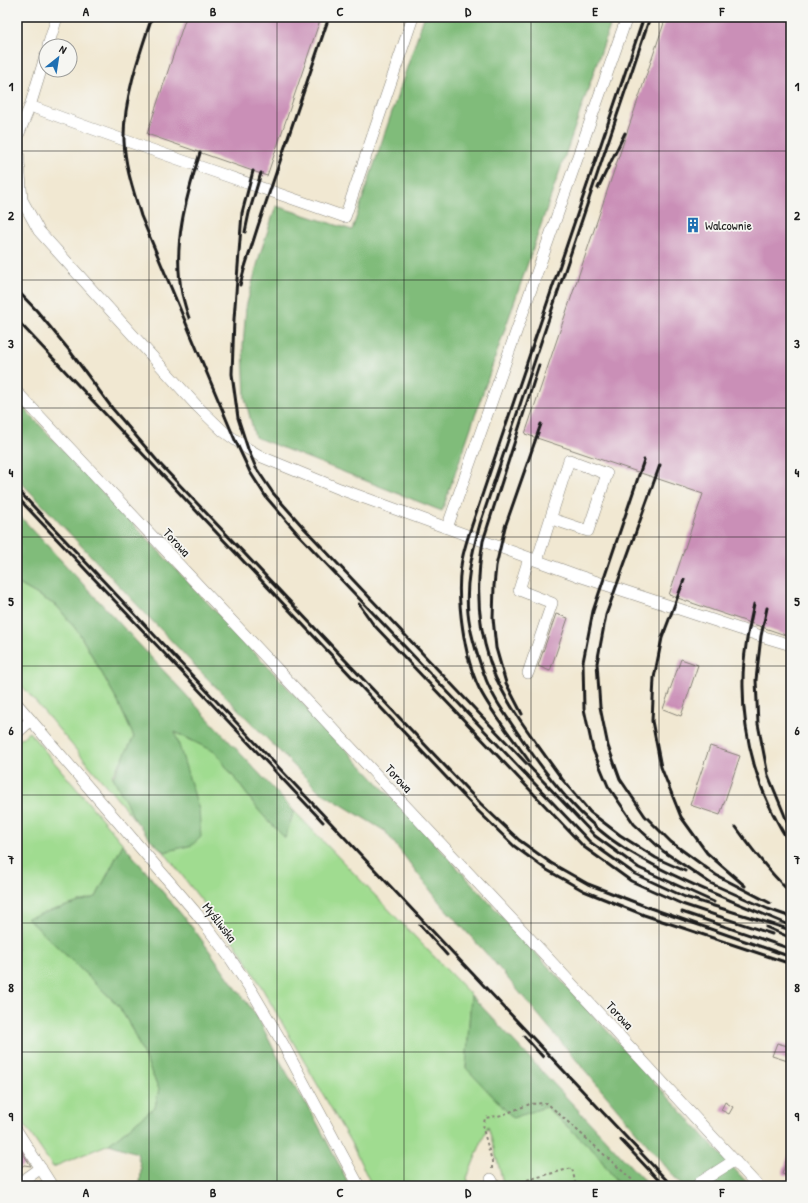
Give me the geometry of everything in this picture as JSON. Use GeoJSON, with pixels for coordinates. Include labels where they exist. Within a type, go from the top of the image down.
{"type":"FeatureCollection","features":[{"type":"Feature","properties":{"kind":"street"},"geometry":{"type":"LineString","coordinates":[[51,38],[58,17]]}},
{"type":"Feature","properties":{"kind":"street"},"geometry":{"type":"LineString","coordinates":[[30,106],[124,141],[345,218],[413,17]]}},
{"type":"Feature","properties":{"kind":"street"},"geometry":{"type":"LineString","coordinates":[[447,528],[627,17]]}},
{"type":"Feature","properties":{"kind":"street"},"geometry":{"type":"LineString","coordinates":[[39,78],[30,106],[17,138],[22,200],[39,231],[196,405],[223,431],[248,449],[262,456],[340,489],[616,588],[791,645]]}},
{"type":"Feature","properties":{"kind":"street","name":"Torowa"},"geometry":{"type":"LineString","coordinates":[[17,392],[517,925],[758,1186]]}},
{"type":"Feature","properties":{"kind":"street"},"geometry":{"type":"LineString","coordinates":[[528,673],[552,603],[519,590],[533,559],[569,460],[607,474],[588,531],[555,520]]}},
{"type":"Feature","properties":{"kind":"street","name":"Myśliwska"},"geometry":{"type":"LineString","coordinates":[[17,704],[197,914],[230,958],[253,993],[283,1044],[359,1186]]}},
{"type":"Feature","properties":{"kind":"street"},"geometry":{"type":"LineString","coordinates":[[17,733],[31,720]]}},
{"type":"Feature","properties":{"kind":"street"},"geometry":{"type":"LineString","coordinates":[[17,1131],[52,1186]]}},
{"type":"Feature","properties":{"kind":"street"},"geometry":{"type":"LineString","coordinates":[[700,1183],[735,1160]]}},
{"type":"Feature","properties":{"kind":"street"},"geometry":{"type":"LineString","coordinates":[[17,1185],[41,1168]]}},
{"type":"Feature","properties":{"kind":"path"},"geometry":{"type":"LineString","coordinates":[[493,1183],[492,1161],[483,1129],[485,1118],[502,1115],[530,1104],[547,1103],[639,1186]]}},
{"type":"Feature","properties":{"kind":"path"},"geometry":{"type":"LineString","coordinates":[[527,1180],[572,1168],[576,1186]]}},
{"type":"Feature","properties":{"kind":"green space"},"geometry":{"type":"Polygon","coordinates":[[[424,17],[613,17],[442,511],[255,437],[245,398],[243,346],[246,307],[260,254],[276,206],[352,230],[424,17]]]}},
{"type":"Feature","properties":{"kind":"green space"},"geometry":{"type":"Polygon","coordinates":[[[17,401],[441,850],[750,1186],[682,1186],[494,962],[441,904],[385,831],[319,791],[199,670],[17,478],[17,401]]]}},
{"type":"Feature","properties":{"kind":"green space"},"geometry":{"type":"Polygon","coordinates":[[[17,513],[294,811],[285,838],[260,812],[215,752],[175,732],[199,810],[201,837],[192,845],[164,852],[151,840],[135,820],[113,777],[134,737],[116,698],[79,633],[57,606],[17,583],[17,513]]]}},
{"type":"Feature","properties":{"kind":"green space"},"geometry":{"type":"Polygon","coordinates":[[[17,583],[57,606],[79,633],[116,698],[134,737],[112,775],[135,820],[17,680],[17,583]]]}},
{"type":"Feature","properties":{"kind":"green space"},"geometry":{"type":"Polygon","coordinates":[[[29,732],[123,844],[96,897],[28,918],[118,1005],[131,1027],[159,1089],[155,1107],[109,1144],[53,1167],[17,1114],[17,742],[29,732]]]}},
{"type":"Feature","properties":{"kind":"green space"},"geometry":{"type":"Polygon","coordinates":[[[174,732],[215,752],[260,812],[285,838],[294,811],[471,995],[466,1068],[546,1107],[595,1152],[620,1186],[504,1186],[488,1126],[467,1178],[470,1186],[372,1186],[351,1143],[242,953],[164,852],[192,845],[199,810],[174,732]]]}},
{"type":"Feature","properties":{"kind":"green space"},"geometry":{"type":"Polygon","coordinates":[[[123,844],[196,932],[257,1016],[275,1052],[313,1115],[350,1186],[140,1186],[141,1168],[137,1153],[109,1144],[155,1107],[159,1089],[131,1027],[118,1005],[27,918],[96,897],[123,844]]]}},
{"type":"Feature","properties":{"kind":"green space"},"geometry":{"type":"Polygon","coordinates":[[[471,995],[649,1186],[620,1186],[595,1152],[546,1107],[513,1118],[466,1068],[471,995]]]}},
{"type":"Feature","properties":{"kind":"building"},"geometry":{"type":"Polygon","coordinates":[[[186,17],[321,17],[267,176],[147,134],[186,17]]]}},
{"type":"Feature","properties":{"kind":"building","name":"Walcownie"},"geometry":{"type":"Polygon","coordinates":[[[666,17],[791,17],[791,637],[669,595],[703,494],[525,434],[666,17]]]}},
{"type":"Feature","properties":{"kind":"building"},"geometry":{"type":"Polygon","coordinates":[[[556,614],[568,618],[550,671],[538,666],[556,614]]]}},
{"type":"Feature","properties":{"kind":"building"},"geometry":{"type":"Polygon","coordinates":[[[681,659],[698,665],[681,716],[663,709],[681,659]]]}},
{"type":"Feature","properties":{"kind":"building"},"geometry":{"type":"Polygon","coordinates":[[[710,746],[740,756],[720,815],[690,805],[710,746]]]}},
{"type":"Feature","properties":{"kind":"building"},"geometry":{"type":"Polygon","coordinates":[[[777,1043],[791,1047],[791,1062],[772,1056],[777,1043]]]}},
{"type":"Feature","properties":{"kind":"building"},"geometry":{"type":"Polygon","coordinates":[[[725,1102],[733,1107],[729,1114],[721,1110],[725,1102]]]}},
{"type":"Feature","properties":{"kind":"building"},"geometry":{"type":"Polygon","coordinates":[[[17,1144],[31,1166],[24,1165],[17,1170],[17,1144]]]}},
{"type":"Feature","properties":{"kind":"building"},"geometry":{"type":"Polygon","coordinates":[[[791,1151],[791,1177],[782,1174],[791,1151]]]}},
{"type":"Feature","properties":{"kind":"railway"},"geometry":{"type":"LineString","coordinates":[[152,17],[133,78],[126,110],[124,141],[128,170],[141,216],[235,440],[250,472],[266,497],[297,533],[590,842],[635,874],[685,897],[791,930]]}},
{"type":"Feature","properties":{"kind":"railway"},"geometry":{"type":"LineString","coordinates":[[240,285],[258,226],[329,17]]}},
{"type":"Feature","properties":{"kind":"railway"},"geometry":{"type":"LineString","coordinates":[[529,761],[490,707],[479,688],[474,675],[462,628],[460,595],[461,566],[470,530],[644,17]]}},
{"type":"Feature","properties":{"kind":"railway"},"geometry":{"type":"LineString","coordinates":[[650,17],[480,524],[468,579],[467,602],[469,621],[479,659],[494,697],[540,765],[580,812],[610,839],[666,872],[789,925]]}},
{"type":"Feature","properties":{"kind":"railway"},"geometry":{"type":"LineString","coordinates":[[598,188],[625,133]]}},
{"type":"Feature","properties":{"kind":"railway"},"geometry":{"type":"LineString","coordinates":[[189,318],[182,294],[179,276],[180,240],[186,204],[200,153]]}},
{"type":"Feature","properties":{"kind":"railway"},"geometry":{"type":"LineString","coordinates":[[253,171],[242,213],[234,319],[232,374],[238,418],[256,468],[273,493],[303,527],[595,836],[639,868],[714,902]]}},
{"type":"Feature","properties":{"kind":"railway"},"geometry":{"type":"LineString","coordinates":[[245,232],[261,173]]}},
{"type":"Feature","properties":{"kind":"railway"},"geometry":{"type":"LineString","coordinates":[[17,290],[37,311],[69,350],[112,408],[160,464],[480,803],[519,840],[551,863],[588,884],[650,908],[791,957]]}},
{"type":"Feature","properties":{"kind":"railway"},"geometry":{"type":"LineString","coordinates":[[17,320],[475,808],[514,846],[547,870],[584,891],[644,915],[791,964]]}},
{"type":"Feature","properties":{"kind":"railway"},"geometry":{"type":"LineString","coordinates":[[539,365],[483,541],[479,572],[479,602],[482,632],[495,675],[502,691],[539,747]]}},
{"type":"Feature","properties":{"kind":"railway"},"geometry":{"type":"LineString","coordinates":[[522,714],[506,683],[496,648],[493,618],[494,586],[496,566],[505,527],[541,424]]}},
{"type":"Feature","properties":{"kind":"railway"},"geometry":{"type":"LineString","coordinates":[[644,460],[593,611],[583,662],[584,709],[593,750],[608,786],[634,824],[663,851],[710,883],[768,909],[791,917]]}},
{"type":"Feature","properties":{"kind":"railway"},"geometry":{"type":"LineString","coordinates":[[660,465],[606,615],[597,663],[600,707],[608,746],[620,779],[645,816],[671,842],[716,875],[770,903]]}},
{"type":"Feature","properties":{"kind":"railway"},"geometry":{"type":"LineString","coordinates":[[17,489],[672,1186]]}},
{"type":"Feature","properties":{"kind":"railway"},"geometry":{"type":"LineString","coordinates":[[20,500],[323,822]]}},
{"type":"Feature","properties":{"kind":"railway"},"geometry":{"type":"LineString","coordinates":[[684,580],[662,638],[654,678],[652,721],[661,767],[681,817],[707,853],[745,886]]}},
{"type":"Feature","properties":{"kind":"railway"},"geometry":{"type":"LineString","coordinates":[[359,604],[373,624],[584,847],[631,881],[682,904],[772,934]]}},
{"type":"Feature","properties":{"kind":"railway"},"geometry":{"type":"LineString","coordinates":[[754,604],[743,670],[743,702],[749,745],[761,787],[780,827],[791,845]]}},
{"type":"Feature","properties":{"kind":"railway"},"geometry":{"type":"LineString","coordinates":[[767,608],[761,636],[756,680],[758,724],[768,775],[787,821],[791,827]]}},
{"type":"Feature","properties":{"kind":"railway"},"geometry":{"type":"LineString","coordinates":[[536,743],[562,779],[590,812],[620,835],[656,858],[685,871]]}},
{"type":"Feature","properties":{"kind":"railway"},"geometry":{"type":"LineString","coordinates":[[736,827],[762,862],[791,893]]}},
{"type":"Feature","properties":{"kind":"railway"},"geometry":{"type":"LineString","coordinates":[[682,912],[791,949]]}},
{"type":"Feature","properties":{"kind":"railway"},"geometry":{"type":"LineString","coordinates":[[420,925],[447,955]]}},
{"type":"Feature","properties":{"kind":"railway"},"geometry":{"type":"LineString","coordinates":[[766,927],[791,938]]}},
{"type":"Feature","properties":{"kind":"railway"},"geometry":{"type":"LineString","coordinates":[[524,1036],[543,1057]]}},
{"type":"Feature","properties":{"kind":"railway"},"geometry":{"type":"LineString","coordinates":[[621,1140],[664,1186]]}},
{"type":"Feature","properties":{"kind":"place","name":"Walcownie"},"geometry":{"type":"Point","coordinates":[693,225]}}]}
